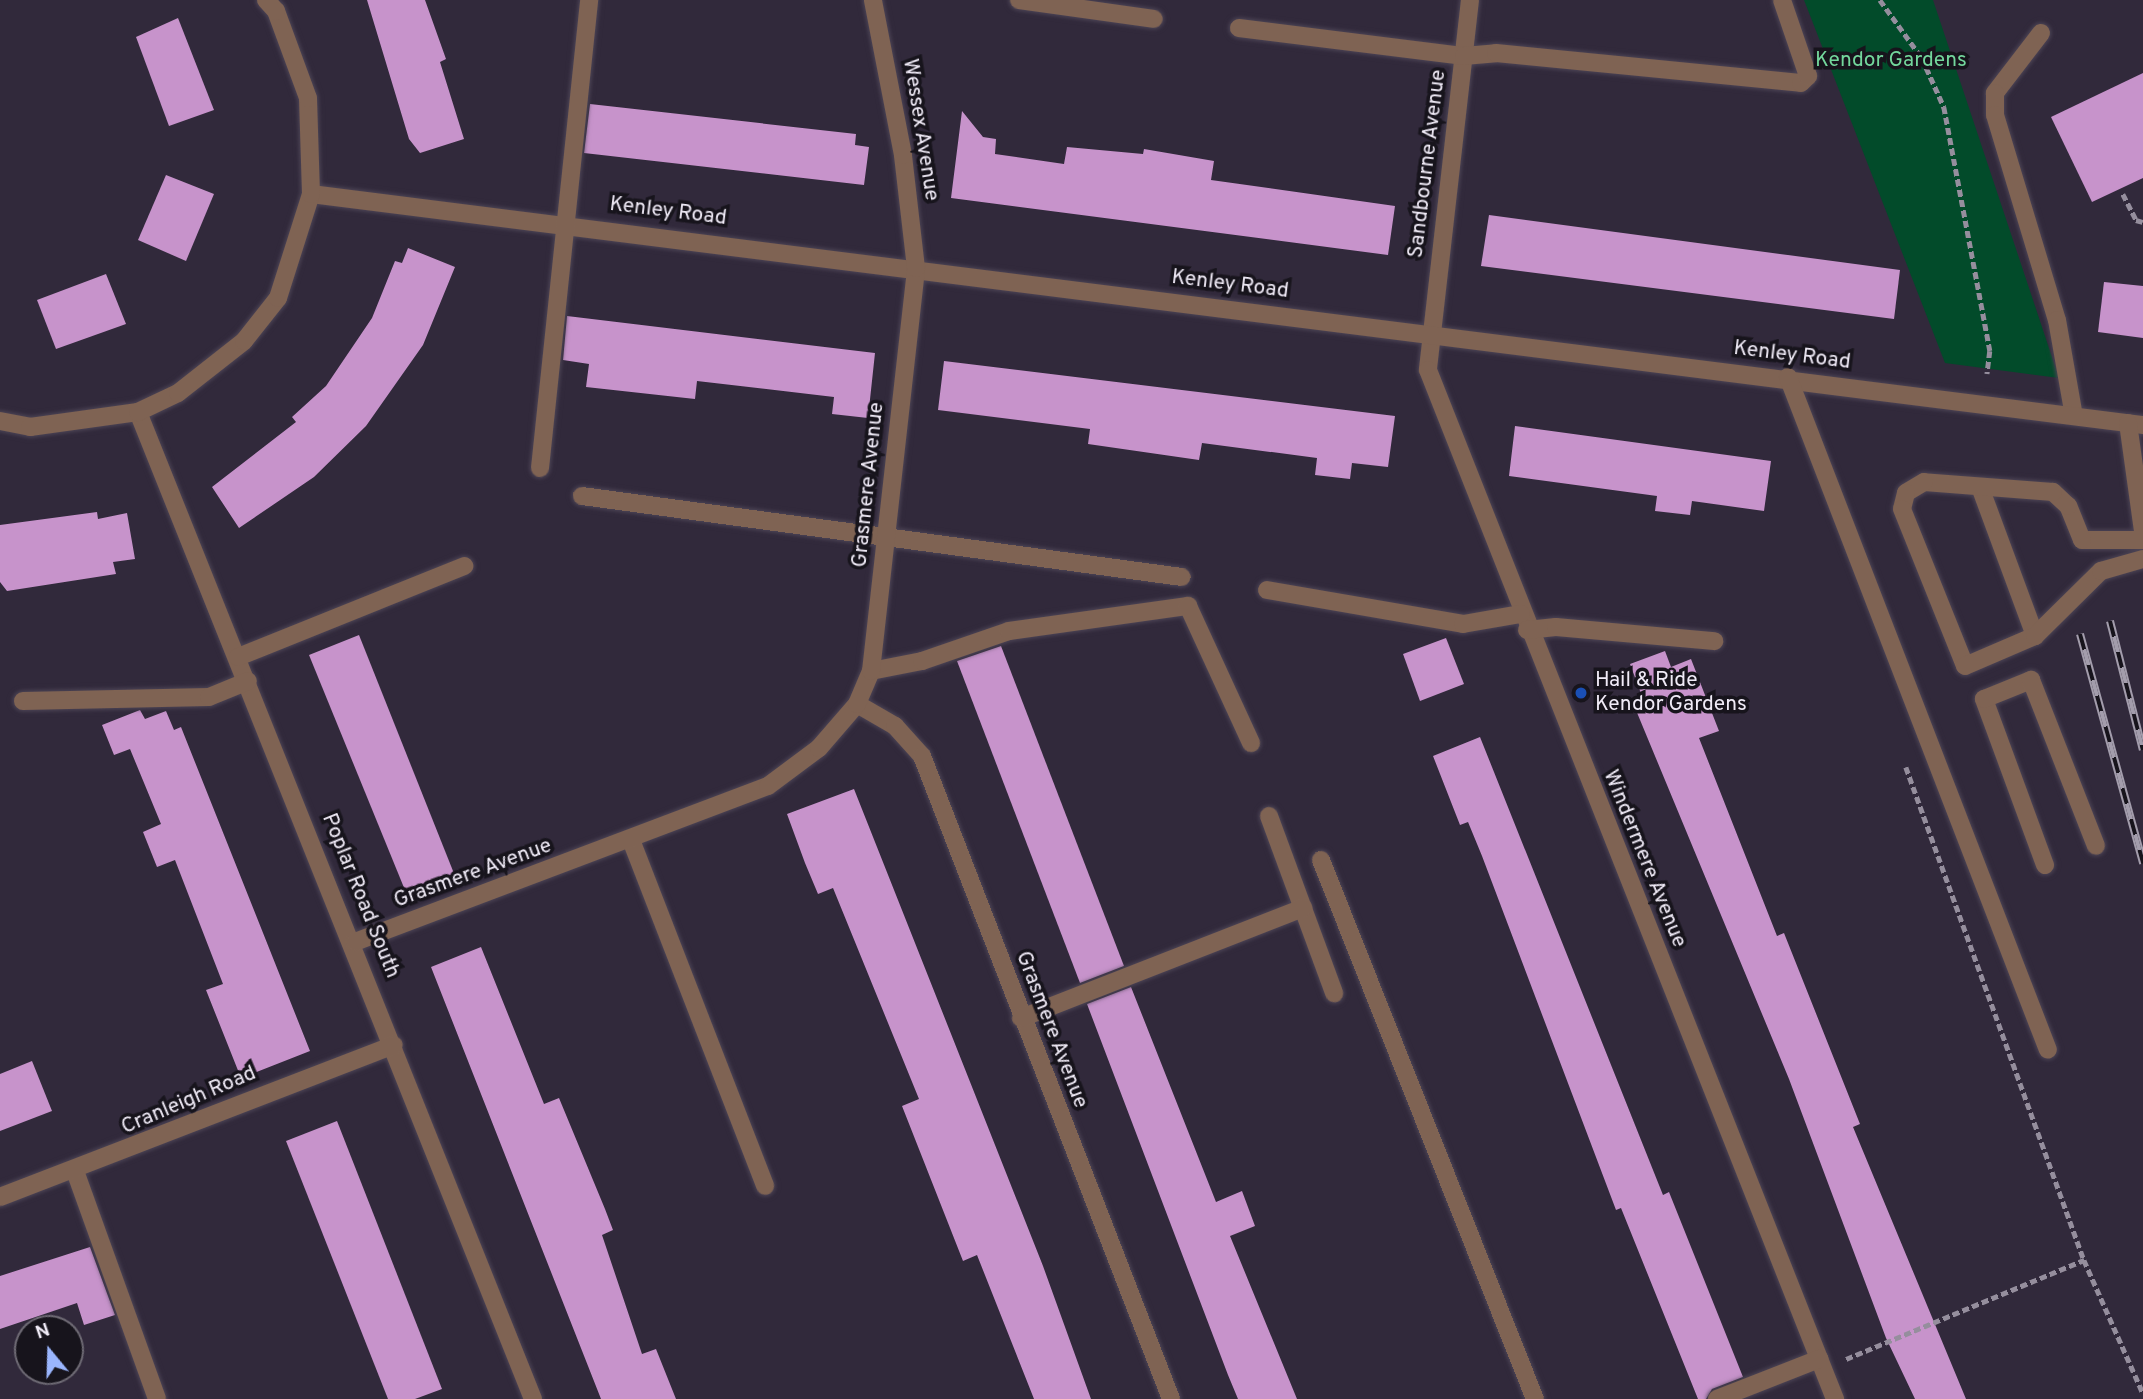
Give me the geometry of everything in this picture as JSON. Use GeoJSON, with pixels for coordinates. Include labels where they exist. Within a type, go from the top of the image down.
{"type":"FeatureCollection","features":[{"type":"Feature","properties":{"kind":"street"},"geometry":{"type":"LineString","coordinates":[[0,421],[30,428],[138,412],[178,393],[244,341],[278,298],[311,194],[308,98],[276,11],[266,0]]}},
{"type":"Feature","properties":{"kind":"street"},"geometry":{"type":"LineString","coordinates":[[540,468],[589,0]]}},
{"type":"Feature","properties":{"kind":"street","name":"Wessex Avenue"},"geometry":{"type":"LineString","coordinates":[[873,0],[901,142],[916,268]]}},
{"type":"Feature","properties":{"kind":"street"},"geometry":{"type":"LineString","coordinates":[[1019,0],[1154,19]]}},
{"type":"Feature","properties":{"kind":"street","name":"Sandbourne Avenue"},"geometry":{"type":"LineString","coordinates":[[1430,333],[1470,0]]}},
{"type":"Feature","properties":{"kind":"street"},"geometry":{"type":"LineString","coordinates":[[1239,28],[1464,56],[1496,53],[1801,83],[1808,76],[1782,0]]}},
{"type":"Feature","properties":{"kind":"street"},"geometry":{"type":"LineString","coordinates":[[2041,33],[1996,93],[1995,115],[2057,320],[2074,416]]}},
{"type":"Feature","properties":{"kind":"street","name":"Kenley Road"},"geometry":{"type":"LineString","coordinates":[[311,194],[567,222],[1788,377],[2135,424]]}},
{"type":"Feature","properties":{"kind":"street","name":"Grasmere Avenue"},"geometry":{"type":"LineString","coordinates":[[355,942],[631,840],[768,786],[819,748],[857,704],[871,671],[916,268]]}},
{"type":"Feature","properties":{"kind":"street","name":"Windermere Avenue"},"geometry":{"type":"LineString","coordinates":[[1430,333],[1432,385],[1835,1399]]}},
{"type":"Feature","properties":{"kind":"street"},"geometry":{"type":"LineString","coordinates":[[1788,377],[2048,1050]]}},
{"type":"Feature","properties":{"kind":"street","name":"Poplar Road South"},"geometry":{"type":"LineString","coordinates":[[138,412],[355,942],[533,1399]]}},
{"type":"Feature","properties":{"kind":"street"},"geometry":{"type":"LineString","coordinates":[[2135,424],[2143,531]]}},
{"type":"Feature","properties":{"kind":"street"},"geometry":{"type":"LineString","coordinates":[[2143,540],[2082,540],[2068,506],[2053,492],[1924,482],[1906,493],[1902,509],[1965,666],[2035,636],[2101,571],[2143,559]]}},
{"type":"Feature","properties":{"kind":"street"},"geometry":{"type":"LineString","coordinates":[[1980,487],[2035,636]]}},
{"type":"Feature","properties":{"kind":"street"},"geometry":{"type":"LineString","coordinates":[[582,496],[1182,577]]}},
{"type":"Feature","properties":{"kind":"street"},"geometry":{"type":"LineString","coordinates":[[238,657],[464,566]]}},
{"type":"Feature","properties":{"kind":"street"},"geometry":{"type":"LineString","coordinates":[[1267,590],[1463,624],[1524,622],[1714,641]]}},
{"type":"Feature","properties":{"kind":"street"},"geometry":{"type":"LineString","coordinates":[[871,671],[922,661],[1009,631],[1188,606],[1251,743]]}},
{"type":"Feature","properties":{"kind":"street"},"geometry":{"type":"LineString","coordinates":[[2045,865],[1984,699],[2031,680],[2095,846]]}},
{"type":"Feature","properties":{"kind":"street"},"geometry":{"type":"LineString","coordinates":[[23,701],[209,697],[248,681]]}},
{"type":"Feature","properties":{"kind":"street","name":"Grasmere Avenue"},"geometry":{"type":"LineString","coordinates":[[857,704],[895,726],[922,756],[1021,1018],[1171,1399]]}},
{"type":"Feature","properties":{"kind":"street"},"geometry":{"type":"LineString","coordinates":[[1269,816],[1334,993]]}},
{"type":"Feature","properties":{"kind":"street"},"geometry":{"type":"LineString","coordinates":[[631,840],[765,1186]]}},
{"type":"Feature","properties":{"kind":"street"},"geometry":{"type":"LineString","coordinates":[[1321,860],[1535,1399]]}},
{"type":"Feature","properties":{"kind":"street"},"geometry":{"type":"LineString","coordinates":[[1021,1018],[1303,908]]}},
{"type":"Feature","properties":{"kind":"street","name":"Cranleigh Road"},"geometry":{"type":"LineString","coordinates":[[0,1197],[75,1171],[394,1045]]}},
{"type":"Feature","properties":{"kind":"street"},"geometry":{"type":"LineString","coordinates":[[75,1171],[157,1399]]}},
{"type":"Feature","properties":{"kind":"street"},"geometry":{"type":"LineString","coordinates":[[1717,1399],[1819,1359]]}},
{"type":"Feature","properties":{"kind":"path"},"geometry":{"type":"LineString","coordinates":[[1880,0],[1922,58],[1944,107],[1990,351],[1987,374]]}},
{"type":"Feature","properties":{"kind":"path"},"geometry":{"type":"LineString","coordinates":[[2123,194],[2136,220],[2143,222]]}},
{"type":"Feature","properties":{"kind":"path"},"geometry":{"type":"LineString","coordinates":[[1902,755],[2084,1261],[2143,1392]]}},
{"type":"Feature","properties":{"kind":"path"},"geometry":{"type":"LineString","coordinates":[[1819,1359],[1848,1359],[2084,1261]]}},
{"type":"Feature","properties":{"kind":"green space","name":"Kendor Gardens"},"geometry":{"type":"Polygon","coordinates":[[[1804,0],[1933,0],[2059,378],[1945,363],[1804,0]]]}},
{"type":"Feature","properties":{"kind":"building"},"geometry":{"type":"Polygon","coordinates":[[[367,0],[425,0],[446,59],[440,62],[464,139],[420,153],[409,139],[367,0]]]}},
{"type":"Feature","properties":{"kind":"building"},"geometry":{"type":"Polygon","coordinates":[[[178,18],[214,110],[169,126],[136,37],[178,18]]]}},
{"type":"Feature","properties":{"kind":"building"},"geometry":{"type":"Polygon","coordinates":[[[2143,73],[2143,178],[2092,202],[2051,117],[2143,73]]]}},
{"type":"Feature","properties":{"kind":"building"},"geometry":{"type":"Polygon","coordinates":[[[590,104],[856,134],[855,145],[869,147],[864,185],[584,153],[590,104]]]}},
{"type":"Feature","properties":{"kind":"building"},"geometry":{"type":"Polygon","coordinates":[[[962,111],[983,137],[996,139],[995,154],[1064,164],[1067,147],[1143,154],[1144,149],[1214,161],[1211,180],[1395,206],[1388,255],[951,198],[962,111]]]}},
{"type":"Feature","properties":{"kind":"building"},"geometry":{"type":"Polygon","coordinates":[[[166,175],[214,194],[186,261],[138,240],[166,175]]]}},
{"type":"Feature","properties":{"kind":"building"},"geometry":{"type":"Polygon","coordinates":[[[1489,215],[1900,270],[1894,319],[1481,266],[1489,215]]]}},
{"type":"Feature","properties":{"kind":"building"},"geometry":{"type":"Polygon","coordinates":[[[408,248],[455,267],[423,345],[366,426],[314,477],[239,528],[212,487],[296,422],[292,417],[326,386],[372,318],[395,261],[402,263],[408,248]]]}},
{"type":"Feature","properties":{"kind":"building"},"geometry":{"type":"Polygon","coordinates":[[[106,274],[126,324],[56,349],[37,300],[106,274]]]}},
{"type":"Feature","properties":{"kind":"building"},"geometry":{"type":"Polygon","coordinates":[[[2104,282],[2143,286],[2143,338],[2098,332],[2104,282]]]}},
{"type":"Feature","properties":{"kind":"building"},"geometry":{"type":"Polygon","coordinates":[[[567,316],[875,353],[868,418],[832,414],[834,397],[697,381],[695,399],[586,387],[589,364],[563,360],[567,316]]]}},
{"type":"Feature","properties":{"kind":"building"},"geometry":{"type":"Polygon","coordinates":[[[944,361],[1395,416],[1388,467],[1352,463],[1350,479],[1315,475],[1317,458],[1202,443],[1199,460],[1088,444],[1090,429],[938,410],[944,361]]]}},
{"type":"Feature","properties":{"kind":"building"},"geometry":{"type":"Polygon","coordinates":[[[1515,426],[1771,461],[1764,511],[1692,501],[1690,515],[1655,511],[1657,496],[1509,476],[1515,426]]]}},
{"type":"Feature","properties":{"kind":"building"},"geometry":{"type":"Polygon","coordinates":[[[97,512],[98,519],[127,513],[135,559],[113,562],[116,574],[7,591],[0,582],[0,525],[97,512]]]}},
{"type":"Feature","properties":{"kind":"building"},"geometry":{"type":"Polygon","coordinates":[[[359,635],[455,876],[407,895],[309,655],[359,635]]]}},
{"type":"Feature","properties":{"kind":"building"},"geometry":{"type":"Polygon","coordinates":[[[1446,638],[1464,684],[1420,701],[1403,654],[1446,638]]]}},
{"type":"Feature","properties":{"kind":"building"},"geometry":{"type":"Polygon","coordinates":[[[1001,646],[1124,966],[1080,983],[957,661],[1001,646]]]}},
{"type":"Feature","properties":{"kind":"building"},"geometry":{"type":"Polygon","coordinates":[[[1665,651],[1671,667],[1691,659],[1719,731],[1699,738],[1777,936],[1784,933],[1860,1124],[1853,1127],[1966,1399],[1915,1399],[1886,1338],[1789,1079],[1633,703],[1643,699],[1630,664],[1665,651]]]}},
{"type":"Feature","properties":{"kind":"building"},"geometry":{"type":"Polygon","coordinates":[[[140,710],[145,719],[166,711],[174,730],[181,727],[310,1051],[241,1078],[206,990],[223,984],[175,860],[157,867],[143,832],[161,824],[130,749],[114,755],[102,725],[140,710]]]}},
{"type":"Feature","properties":{"kind":"building"},"geometry":{"type":"Polygon","coordinates":[[[1480,737],[1663,1195],[1669,1192],[1743,1377],[1712,1389],[1706,1399],[1698,1399],[1621,1208],[1616,1210],[1482,856],[1468,822],[1460,825],[1433,756],[1480,737]]]}},
{"type":"Feature","properties":{"kind":"building"},"geometry":{"type":"Polygon","coordinates":[[[854,789],[1043,1266],[1091,1399],[1034,1399],[977,1255],[963,1261],[902,1106],[919,1099],[833,888],[818,894],[805,863],[787,814],[854,789]]]}},
{"type":"Feature","properties":{"kind":"building"},"geometry":{"type":"Polygon","coordinates":[[[481,947],[544,1104],[559,1098],[605,1209],[613,1230],[602,1235],[642,1354],[656,1349],[676,1399],[601,1399],[431,967],[481,947]]]}},
{"type":"Feature","properties":{"kind":"building"},"geometry":{"type":"Polygon","coordinates":[[[1131,987],[1216,1202],[1242,1191],[1255,1226],[1230,1236],[1297,1399],[1238,1399],[1228,1375],[1087,1004],[1131,987]]]}},
{"type":"Feature","properties":{"kind":"building"},"geometry":{"type":"Polygon","coordinates":[[[32,1061],[52,1111],[0,1131],[0,1074],[32,1061]]]}},
{"type":"Feature","properties":{"kind":"building"},"geometry":{"type":"Polygon","coordinates":[[[337,1121],[442,1389],[415,1399],[388,1399],[286,1141],[337,1121]]]}},
{"type":"Feature","properties":{"kind":"building"},"geometry":{"type":"Polygon","coordinates":[[[90,1247],[115,1315],[84,1325],[84,1315],[81,1315],[77,1303],[41,1315],[14,1315],[14,1324],[0,1329],[0,1276],[90,1247]]]}},
{"type":"Feature","properties":{"kind":"railway"},"geometry":{"type":"LineString","coordinates":[[2110,621],[2143,750]]}},
{"type":"Feature","properties":{"kind":"railway"},"geometry":{"type":"LineString","coordinates":[[2080,634],[2143,863]]}},
{"type":"Feature","properties":{"kind":"place","name":"Hail & Ride Kendor Gardens"},"geometry":{"type":"Point","coordinates":[1581,693]}}]}
